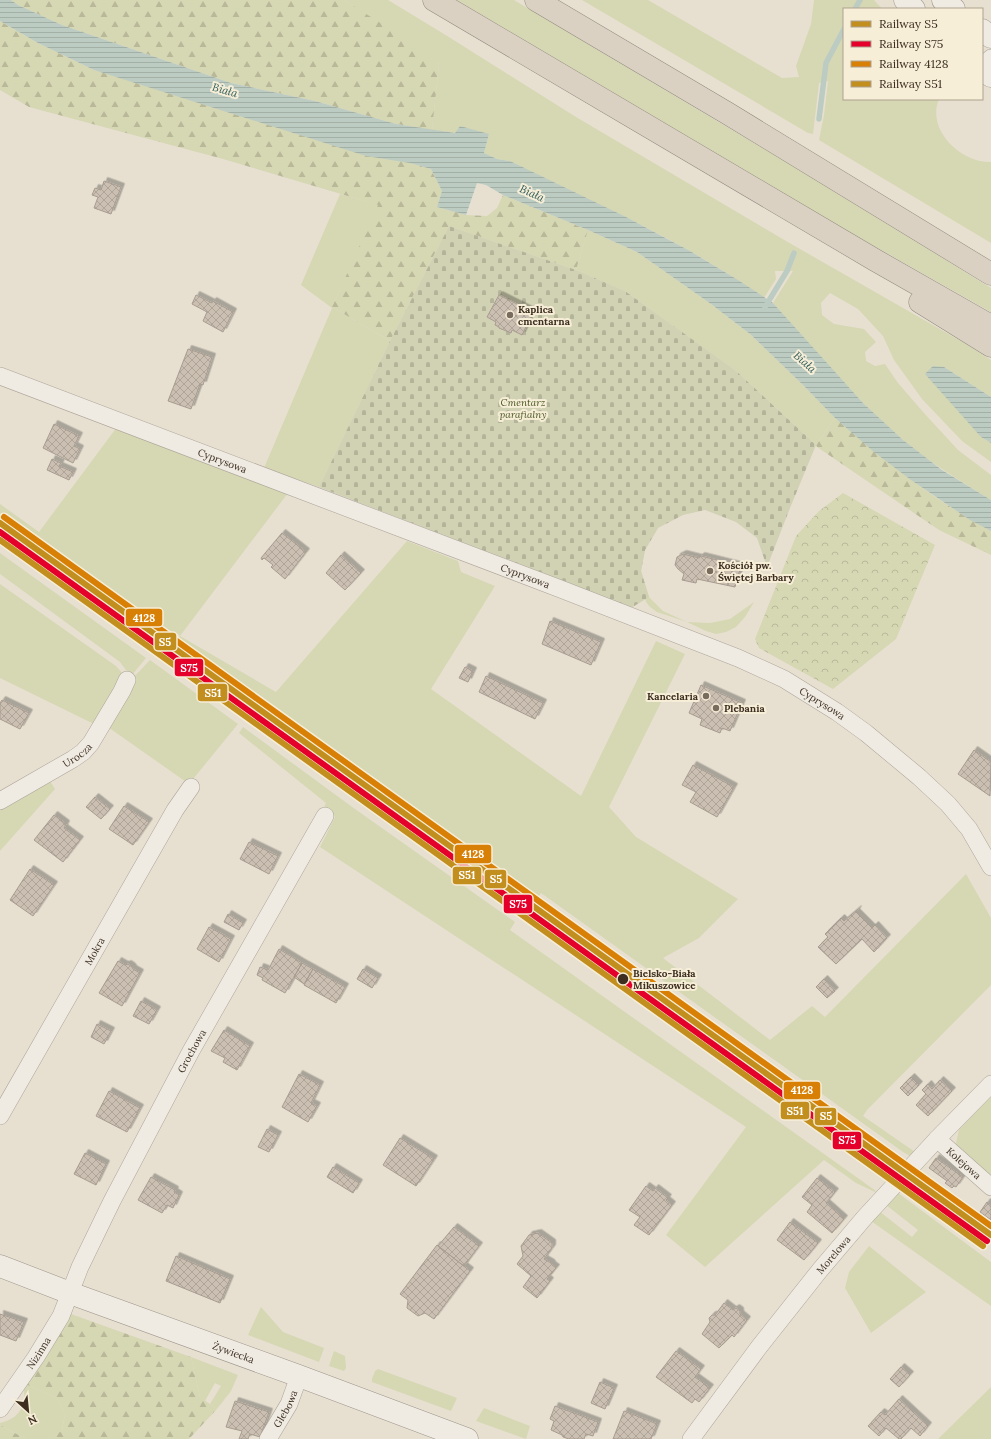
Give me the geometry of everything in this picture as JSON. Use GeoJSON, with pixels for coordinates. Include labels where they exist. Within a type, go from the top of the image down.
{"type":"FeatureCollection","features":[{"type":"Feature","properties":{"kind":"highway"},"geometry":{"type":"LineString","coordinates":[[434,0],[875,260],[991,326]]}},
{"type":"Feature","properties":{"kind":"highway"},"geometry":{"type":"LineString","coordinates":[[536,0],[727,112],[991,274]]}},
{"type":"Feature","properties":{"kind":"highway"},"geometry":{"type":"LineString","coordinates":[[875,260],[914,298],[991,346]]}},
{"type":"Feature","properties":{"kind":"main road"},"geometry":{"type":"LineString","coordinates":[[905,0],[913,8]]}},
{"type":"Feature","properties":{"kind":"main road"},"geometry":{"type":"LineString","coordinates":[[943,0],[953,8]]}},
{"type":"Feature","properties":{"kind":"main road"},"geometry":{"type":"LineString","coordinates":[[983,31],[991,37]]}},
{"type":"Feature","properties":{"kind":"main road","name":"Żywiecka"},"geometry":{"type":"LineString","coordinates":[[0,1266],[299,1376],[439,1434],[467,1439]]}},
{"type":"Feature","properties":{"kind":"street"},"geometry":{"type":"LineString","coordinates":[[983,65],[991,58]]}},
{"type":"Feature","properties":{"kind":"street","name":"Cyprysowa"},"geometry":{"type":"LineString","coordinates":[[0,376],[558,588],[738,658],[784,679],[837,712],[866,733],[919,776],[948,804],[968,829],[991,867]]}},
{"type":"Feature","properties":{"kind":"street","name":"Urocza"},"geometry":{"type":"LineString","coordinates":[[0,801],[83,752],[91,743],[127,680]]}},
{"type":"Feature","properties":{"kind":"street","name":"Mokra"},"geometry":{"type":"LineString","coordinates":[[0,1116],[176,810],[191,787]]}},
{"type":"Feature","properties":{"kind":"street","name":"Grochowa"},"geometry":{"type":"LineString","coordinates":[[70,1293],[80,1267],[109,1207],[190,1051],[325,816]]}},
{"type":"Feature","properties":{"kind":"street","name":"Morelowa"},"geometry":{"type":"LineString","coordinates":[[691,1439],[759,1347],[820,1270],[865,1217],[937,1139],[991,1084]]}},
{"type":"Feature","properties":{"kind":"street","name":"Kolejowa"},"geometry":{"type":"LineString","coordinates":[[937,1139],[991,1187]]}},
{"type":"Feature","properties":{"kind":"street","name":"Nizinna"},"geometry":{"type":"LineString","coordinates":[[0,1409],[36,1357],[61,1316],[70,1293]]}},
{"type":"Feature","properties":{"kind":"street","name":"Glebowa"},"geometry":{"type":"LineString","coordinates":[[268,1439],[289,1404],[299,1376]]}},
{"type":"Feature","properties":{"kind":"green space"},"geometry":{"type":"Polygon","coordinates":[[[11,0],[344,0],[398,34],[439,64],[432,130],[396,124],[315,101],[231,83],[62,25],[18,5],[11,0]]]}},
{"type":"Feature","properties":{"kind":"green space"},"geometry":{"type":"Polygon","coordinates":[[[344,0],[388,0],[576,117],[991,360],[991,397],[944,367],[981,437],[991,443],[991,462],[962,441],[922,399],[894,360],[883,336],[858,309],[830,293],[821,303],[822,315],[834,324],[864,329],[876,342],[865,352],[866,361],[875,366],[885,364],[898,383],[958,450],[991,475],[991,500],[946,472],[903,440],[885,424],[835,374],[773,303],[793,271],[775,271],[776,279],[764,298],[696,254],[661,235],[510,161],[497,159],[484,153],[489,134],[455,133],[432,130],[439,64],[344,0]]]}},
{"type":"Feature","properties":{"kind":"green space"},"geometry":{"type":"Polygon","coordinates":[[[457,0],[514,0],[786,162],[991,288],[991,312],[835,224],[457,0]]]}},
{"type":"Feature","properties":{"kind":"green space"},"geometry":{"type":"Polygon","coordinates":[[[582,0],[648,0],[782,78],[799,77],[796,66],[811,24],[814,0],[874,0],[881,8],[843,8],[843,100],[939,100],[936,111],[937,122],[942,133],[949,142],[958,151],[968,157],[980,161],[991,162],[991,243],[819,140],[828,81],[819,83],[813,134],[808,133],[582,0]]]}},
{"type":"Feature","properties":{"kind":"green space"},"geometry":{"type":"Polygon","coordinates":[[[0,21],[38,43],[94,70],[431,169],[442,191],[437,207],[466,215],[487,216],[497,208],[503,195],[588,230],[576,270],[449,226],[390,341],[332,307],[378,205],[223,159],[29,107],[0,90],[0,21]]]}},
{"type":"Feature","properties":{"kind":"green space"},"geometry":{"type":"Polygon","coordinates":[[[340,194],[379,205],[332,307],[390,341],[319,487],[264,468],[332,308],[301,285],[340,194]]]}},
{"type":"Feature","properties":{"kind":"green space","name":"Cmentarz parafialny"},"geometry":{"type":"Polygon","coordinates":[[[449,226],[576,270],[625,291],[735,370],[816,445],[767,567],[757,538],[736,522],[705,510],[683,515],[658,528],[645,550],[641,571],[649,597],[631,608],[319,487],[390,341],[449,226]]]}},
{"type":"Feature","properties":{"kind":"green space"},"geometry":{"type":"Polygon","coordinates":[[[588,230],[637,252],[711,304],[750,334],[835,418],[816,445],[735,370],[625,291],[576,270],[588,230]]]}},
{"type":"Feature","properties":{"kind":"green space"},"geometry":{"type":"Polygon","coordinates":[[[835,418],[910,479],[950,507],[991,531],[991,555],[939,530],[817,447],[816,445],[835,418]]]}},
{"type":"Feature","properties":{"kind":"green space"},"geometry":{"type":"Polygon","coordinates":[[[117,427],[288,493],[180,636],[177,633],[173,637],[169,637],[0,515],[0,504],[39,532],[117,427]]]}},
{"type":"Feature","properties":{"kind":"green space"},"geometry":{"type":"Polygon","coordinates":[[[843,493],[935,545],[896,639],[833,689],[759,648],[755,639],[796,536],[819,511],[843,493]]]}},
{"type":"Feature","properties":{"kind":"green space"},"geometry":{"type":"Polygon","coordinates":[[[649,527],[658,528],[645,550],[641,571],[649,597],[663,611],[687,622],[657,612],[646,602],[638,572],[649,527]]]}},
{"type":"Feature","properties":{"kind":"green space"},"geometry":{"type":"Polygon","coordinates":[[[407,541],[458,561],[461,572],[495,586],[431,689],[581,796],[656,641],[685,654],[609,807],[636,837],[738,899],[699,938],[663,958],[770,1040],[812,1006],[825,1017],[966,874],[991,918],[991,985],[867,1110],[863,1116],[915,1152],[910,1156],[903,1152],[541,893],[535,901],[177,643],[180,636],[276,692],[407,541]]]}},
{"type":"Feature","properties":{"kind":"green space"},"geometry":{"type":"Polygon","coordinates":[[[0,553],[146,658],[132,675],[128,673],[120,662],[0,574],[0,553]]]}},
{"type":"Feature","properties":{"kind":"green space"},"geometry":{"type":"Polygon","coordinates":[[[0,584],[116,666],[123,674],[98,726],[0,678],[0,584]]]}},
{"type":"Feature","properties":{"kind":"green space"},"geometry":{"type":"Polygon","coordinates":[[[754,602],[745,617],[736,627],[726,632],[716,634],[687,622],[710,623],[730,619],[754,602]]]}},
{"type":"Feature","properties":{"kind":"green space"},"geometry":{"type":"Polygon","coordinates":[[[150,660],[238,724],[189,784],[105,725],[131,680],[150,660]]]}},
{"type":"Feature","properties":{"kind":"green space"},"geometry":{"type":"Polygon","coordinates":[[[243,727],[355,809],[515,922],[510,930],[876,1191],[875,1192],[856,1183],[824,1160],[705,1267],[666,1235],[746,1127],[320,847],[335,817],[324,807],[326,803],[239,733],[243,727]]]}},
{"type":"Feature","properties":{"kind":"green space"},"geometry":{"type":"Polygon","coordinates":[[[48,778],[55,789],[0,851],[0,805],[48,778]]]}},
{"type":"Feature","properties":{"kind":"green space"},"geometry":{"type":"Polygon","coordinates":[[[991,1096],[991,1182],[959,1150],[956,1143],[959,1130],[991,1096]]]}},
{"type":"Feature","properties":{"kind":"green space"},"geometry":{"type":"Polygon","coordinates":[[[898,1193],[991,1262],[991,1306],[871,1221],[879,1211],[912,1237],[918,1230],[886,1205],[898,1193]]]}},
{"type":"Feature","properties":{"kind":"green space"},"geometry":{"type":"Polygon","coordinates":[[[869,1246],[926,1292],[871,1333],[845,1288],[849,1272],[869,1246]]]}},
{"type":"Feature","properties":{"kind":"green space"},"geometry":{"type":"Polygon","coordinates":[[[261,1307],[283,1332],[324,1348],[319,1362],[248,1335],[261,1307]]]}},
{"type":"Feature","properties":{"kind":"green space"},"geometry":{"type":"Polygon","coordinates":[[[71,1314],[191,1357],[200,1397],[217,1409],[189,1439],[52,1439],[62,1430],[65,1414],[57,1398],[23,1383],[66,1319],[71,1314]]]}},
{"type":"Feature","properties":{"kind":"green space"},"geometry":{"type":"Polygon","coordinates":[[[334,1351],[345,1356],[346,1368],[344,1371],[329,1366],[334,1351]]]}},
{"type":"Feature","properties":{"kind":"green space"},"geometry":{"type":"Polygon","coordinates":[[[191,1357],[238,1375],[231,1391],[217,1409],[210,1404],[221,1386],[215,1383],[205,1401],[200,1397],[191,1357]]]}},
{"type":"Feature","properties":{"kind":"green space"},"geometry":{"type":"Polygon","coordinates":[[[378,1369],[457,1398],[451,1411],[372,1382],[375,1371],[378,1369]]]}},
{"type":"Feature","properties":{"kind":"green space"},"geometry":{"type":"Polygon","coordinates":[[[23,1383],[57,1398],[65,1414],[62,1430],[52,1439],[26,1439],[0,1425],[0,1423],[13,1417],[21,1409],[24,1397],[23,1383]]]}},
{"type":"Feature","properties":{"kind":"green space"},"geometry":{"type":"Polygon","coordinates":[[[991,1387],[991,1439],[938,1439],[991,1387]]]}},
{"type":"Feature","properties":{"kind":"green space"},"geometry":{"type":"Polygon","coordinates":[[[484,1408],[530,1426],[526,1439],[476,1421],[484,1408]]]}},
{"type":"Feature","properties":{"kind":"green space"},"geometry":{"type":"Polygon","coordinates":[[[0,1425],[26,1439],[0,1439],[0,1425]]]}},
{"type":"Feature","properties":{"kind":"water","name":"Biała"},"geometry":{"type":"Polygon","coordinates":[[[0,0],[11,0],[18,5],[62,25],[231,83],[315,101],[396,124],[455,133],[460,126],[489,134],[484,153],[497,159],[510,161],[626,217],[690,251],[773,303],[863,403],[903,440],[942,470],[991,500],[991,531],[970,520],[911,480],[874,452],[835,418],[750,334],[711,304],[637,252],[503,195],[486,185],[477,183],[466,215],[437,207],[442,191],[431,169],[410,163],[366,156],[94,70],[38,43],[0,21],[0,0]]]}},
{"type":"Feature","properties":{"kind":"water"},"geometry":{"type":"Polygon","coordinates":[[[933,366],[944,367],[991,397],[991,443],[981,437],[925,374],[933,366]]]}},
{"type":"Feature","properties":{"kind":"building"},"geometry":{"type":"Polygon","coordinates":[[[104,181],[121,187],[111,214],[94,208],[98,197],[92,195],[95,188],[101,190],[104,181]]]}},
{"type":"Feature","properties":{"kind":"building"},"geometry":{"type":"Polygon","coordinates":[[[196,295],[212,303],[213,301],[233,312],[223,332],[203,321],[207,312],[192,304],[196,295]]]}},
{"type":"Feature","properties":{"kind":"building","name":"Kaplica cmentarna"},"geometry":{"type":"Polygon","coordinates":[[[499,295],[533,312],[522,335],[512,330],[511,333],[499,328],[495,325],[496,322],[487,317],[499,295]]]}},
{"type":"Feature","properties":{"kind":"building"},"geometry":{"type":"Polygon","coordinates":[[[188,349],[212,357],[203,385],[200,384],[191,409],[168,401],[188,349]]]}},
{"type":"Feature","properties":{"kind":"building"},"geometry":{"type":"Polygon","coordinates":[[[54,424],[79,436],[74,446],[80,449],[73,463],[43,448],[54,424]]]}},
{"type":"Feature","properties":{"kind":"building"},"geometry":{"type":"Polygon","coordinates":[[[52,459],[61,463],[59,466],[73,472],[69,480],[47,470],[52,459]]]}},
{"type":"Feature","properties":{"kind":"building"},"geometry":{"type":"Polygon","coordinates":[[[282,533],[306,552],[285,579],[271,567],[273,565],[264,558],[262,560],[261,558],[282,533]]]}},
{"type":"Feature","properties":{"kind":"building","name":"Kościół pw. Świętej Barbary"},"geometry":{"type":"Polygon","coordinates":[[[683,554],[699,558],[701,556],[741,566],[735,587],[697,579],[696,583],[682,580],[684,574],[675,565],[677,557],[683,554]]]}},
{"type":"Feature","properties":{"kind":"building"},"geometry":{"type":"Polygon","coordinates":[[[341,555],[361,573],[345,590],[326,573],[341,555]]]}},
{"type":"Feature","properties":{"kind":"building"},"geometry":{"type":"Polygon","coordinates":[[[550,621],[601,642],[591,665],[542,644],[550,621]]]}},
{"type":"Feature","properties":{"kind":"building"},"geometry":{"type":"Polygon","coordinates":[[[465,667],[473,671],[468,682],[459,678],[465,667]]]}},
{"type":"Feature","properties":{"kind":"building"},"geometry":{"type":"Polygon","coordinates":[[[486,676],[543,703],[535,719],[479,692],[486,676]]]}},
{"type":"Feature","properties":{"kind":"building","name":"Plebania"},"geometry":{"type":"Polygon","coordinates":[[[701,685],[742,703],[730,731],[722,728],[720,733],[700,725],[702,719],[689,713],[701,685]]]}},
{"type":"Feature","properties":{"kind":"building"},"geometry":{"type":"Polygon","coordinates":[[[2,700],[29,713],[20,729],[0,719],[0,703],[2,700]]]}},
{"type":"Feature","properties":{"kind":"building"},"geometry":{"type":"Polygon","coordinates":[[[974,750],[991,762],[990,796],[958,774],[974,750]]]}},
{"type":"Feature","properties":{"kind":"building"},"geometry":{"type":"Polygon","coordinates":[[[693,765],[734,787],[717,817],[690,802],[696,792],[682,785],[693,765]]]}},
{"type":"Feature","properties":{"kind":"building"},"geometry":{"type":"Polygon","coordinates":[[[95,797],[110,809],[101,819],[86,807],[95,797]]]}},
{"type":"Feature","properties":{"kind":"building"},"geometry":{"type":"Polygon","coordinates":[[[124,806],[149,822],[133,845],[109,829],[124,806]]]}},
{"type":"Feature","properties":{"kind":"building"},"geometry":{"type":"Polygon","coordinates":[[[54,815],[66,824],[64,828],[80,840],[63,862],[34,840],[54,815]]]}},
{"type":"Feature","properties":{"kind":"building"},"geometry":{"type":"Polygon","coordinates":[[[249,842],[278,856],[269,874],[240,859],[249,842]]]}},
{"type":"Feature","properties":{"kind":"building"},"geometry":{"type":"Polygon","coordinates":[[[30,869],[54,885],[33,916],[10,900],[30,869]]]}},
{"type":"Feature","properties":{"kind":"building"},"geometry":{"type":"Polygon","coordinates":[[[858,909],[856,912],[872,928],[875,925],[887,938],[874,952],[862,939],[836,964],[818,947],[828,937],[825,934],[841,918],[844,921],[858,909]]]}},
{"type":"Feature","properties":{"kind":"building"},"geometry":{"type":"Polygon","coordinates":[[[228,914],[243,923],[239,930],[224,922],[228,914]]]}},
{"type":"Feature","properties":{"kind":"building"},"geometry":{"type":"Polygon","coordinates":[[[209,927],[231,939],[219,962],[197,949],[209,927]]]}},
{"type":"Feature","properties":{"kind":"building"},"geometry":{"type":"Polygon","coordinates":[[[279,949],[302,963],[285,993],[262,980],[263,978],[257,975],[260,967],[268,970],[279,949]]]}},
{"type":"Feature","properties":{"kind":"building"},"geometry":{"type":"Polygon","coordinates":[[[118,961],[125,965],[128,964],[140,973],[122,1006],[99,993],[118,961]]]}},
{"type":"Feature","properties":{"kind":"building"},"geometry":{"type":"Polygon","coordinates":[[[302,963],[313,969],[304,984],[294,977],[302,963]]]}},
{"type":"Feature","properties":{"kind":"building"},"geometry":{"type":"Polygon","coordinates":[[[313,969],[345,987],[336,1003],[304,985],[313,969]]]}},
{"type":"Feature","properties":{"kind":"building"},"geometry":{"type":"Polygon","coordinates":[[[363,969],[378,978],[372,988],[357,979],[363,969]]]}},
{"type":"Feature","properties":{"kind":"building"},"geometry":{"type":"Polygon","coordinates":[[[824,979],[835,991],[827,998],[816,987],[824,979]]]}},
{"type":"Feature","properties":{"kind":"building"},"geometry":{"type":"Polygon","coordinates":[[[141,1001],[157,1010],[149,1024],[133,1016],[141,1001]]]}},
{"type":"Feature","properties":{"kind":"building"},"geometry":{"type":"Polygon","coordinates":[[[97,1024],[111,1031],[104,1044],[91,1037],[97,1024]]]}},
{"type":"Feature","properties":{"kind":"building"},"geometry":{"type":"Polygon","coordinates":[[[224,1030],[250,1046],[237,1070],[223,1062],[225,1058],[211,1051],[224,1030]]]}},
{"type":"Feature","properties":{"kind":"building"},"geometry":{"type":"Polygon","coordinates":[[[299,1074],[320,1085],[311,1103],[317,1106],[308,1122],[282,1107],[299,1074]]]}},
{"type":"Feature","properties":{"kind":"building"},"geometry":{"type":"Polygon","coordinates":[[[911,1077],[919,1085],[908,1096],[900,1088],[911,1077]]]}},
{"type":"Feature","properties":{"kind":"building"},"geometry":{"type":"Polygon","coordinates":[[[940,1080],[952,1091],[928,1116],[916,1105],[926,1094],[922,1090],[928,1084],[932,1089],[940,1080]]]}},
{"type":"Feature","properties":{"kind":"building"},"geometry":{"type":"Polygon","coordinates":[[[109,1091],[140,1108],[127,1132],[96,1116],[109,1091]]]}},
{"type":"Feature","properties":{"kind":"building"},"geometry":{"type":"Polygon","coordinates":[[[267,1129],[278,1135],[269,1152],[258,1147],[267,1129]]]}},
{"type":"Feature","properties":{"kind":"building"},"geometry":{"type":"Polygon","coordinates":[[[400,1138],[434,1159],[416,1186],[383,1165],[400,1138]]]}},
{"type":"Feature","properties":{"kind":"building"},"geometry":{"type":"Polygon","coordinates":[[[85,1153],[106,1164],[96,1185],[74,1174],[85,1153]]]}},
{"type":"Feature","properties":{"kind":"building"},"geometry":{"type":"Polygon","coordinates":[[[936,1158],[963,1177],[956,1187],[954,1186],[952,1188],[945,1183],[947,1181],[929,1168],[936,1158]]]}},
{"type":"Feature","properties":{"kind":"building"},"geometry":{"type":"Polygon","coordinates":[[[333,1167],[359,1183],[353,1193],[327,1177],[333,1167]]]}},
{"type":"Feature","properties":{"kind":"building"},"geometry":{"type":"Polygon","coordinates":[[[151,1177],[175,1190],[174,1192],[179,1195],[173,1208],[167,1205],[162,1213],[138,1200],[151,1177]]]}},
{"type":"Feature","properties":{"kind":"building"},"geometry":{"type":"Polygon","coordinates":[[[817,1178],[835,1192],[826,1203],[844,1219],[832,1233],[807,1212],[812,1205],[802,1197],[817,1178]]]}},
{"type":"Feature","properties":{"kind":"building"},"geometry":{"type":"Polygon","coordinates":[[[646,1186],[653,1191],[655,1188],[668,1198],[666,1200],[672,1205],[649,1235],[634,1225],[640,1217],[629,1210],[646,1186]]]}},
{"type":"Feature","properties":{"kind":"building"},"geometry":{"type":"Polygon","coordinates":[[[987,1202],[991,1205],[991,1220],[980,1212],[987,1202]]]}},
{"type":"Feature","properties":{"kind":"building"},"geometry":{"type":"Polygon","coordinates":[[[790,1222],[818,1243],[804,1260],[777,1240],[790,1222]]]}},
{"type":"Feature","properties":{"kind":"building"},"geometry":{"type":"Polygon","coordinates":[[[454,1227],[479,1246],[464,1266],[438,1246],[454,1227]]]}},
{"type":"Feature","properties":{"kind":"building"},"geometry":{"type":"Polygon","coordinates":[[[538,1233],[552,1243],[552,1248],[544,1259],[556,1268],[547,1279],[550,1281],[537,1298],[523,1287],[531,1276],[517,1264],[523,1256],[521,1246],[529,1235],[538,1233]]]}},
{"type":"Feature","properties":{"kind":"building"},"geometry":{"type":"Polygon","coordinates":[[[437,1245],[470,1271],[434,1319],[425,1313],[418,1316],[407,1308],[408,1300],[400,1294],[437,1245]]]}},
{"type":"Feature","properties":{"kind":"building"},"geometry":{"type":"Polygon","coordinates":[[[176,1256],[230,1279],[220,1303],[166,1281],[176,1256]]]}},
{"type":"Feature","properties":{"kind":"building"},"geometry":{"type":"Polygon","coordinates":[[[724,1303],[733,1310],[736,1308],[747,1320],[734,1337],[732,1335],[719,1348],[702,1334],[710,1322],[709,1318],[712,1315],[715,1315],[724,1303]]]}},
{"type":"Feature","properties":{"kind":"building"},"geometry":{"type":"Polygon","coordinates":[[[0,1314],[24,1322],[16,1341],[0,1335],[0,1314]]]}},
{"type":"Feature","properties":{"kind":"building"},"geometry":{"type":"Polygon","coordinates":[[[676,1351],[701,1369],[695,1377],[710,1388],[699,1402],[695,1399],[692,1403],[656,1377],[676,1351]]]}},
{"type":"Feature","properties":{"kind":"building"},"geometry":{"type":"Polygon","coordinates":[[[901,1367],[910,1375],[899,1387],[890,1379],[901,1367]]]}},
{"type":"Feature","properties":{"kind":"building"},"geometry":{"type":"Polygon","coordinates":[[[600,1382],[614,1388],[605,1409],[591,1403],[600,1382]]]}},
{"type":"Feature","properties":{"kind":"building"},"geometry":{"type":"Polygon","coordinates":[[[899,1399],[928,1426],[920,1436],[911,1428],[901,1439],[899,1439],[886,1428],[879,1436],[868,1426],[881,1412],[885,1415],[899,1399]]]}},
{"type":"Feature","properties":{"kind":"building"},"geometry":{"type":"Polygon","coordinates":[[[235,1401],[269,1412],[260,1437],[250,1434],[248,1439],[239,1439],[242,1431],[226,1427],[235,1401]]]}},
{"type":"Feature","properties":{"kind":"building"},"geometry":{"type":"Polygon","coordinates":[[[555,1406],[598,1422],[593,1436],[586,1434],[584,1439],[569,1439],[551,1430],[554,1421],[550,1419],[555,1406]]]}},
{"type":"Feature","properties":{"kind":"building"},"geometry":{"type":"Polygon","coordinates":[[[624,1411],[657,1424],[651,1439],[613,1439],[624,1411]]]}},
{"type":"Feature","properties":{"kind":"waterway"},"geometry":{"type":"LineString","coordinates":[[856,8],[860,0]]}},
{"type":"Feature","properties":{"kind":"waterway"},"geometry":{"type":"LineString","coordinates":[[819,119],[826,63],[843,31]]}},
{"type":"Feature","properties":{"kind":"waterway"},"geometry":{"type":"LineString","coordinates":[[765,307],[787,271],[794,253]]}},
{"type":"Feature","properties":{"kind":"rail line","name":"4128"},"geometry":{"type":"LineString","coordinates":[[4,517],[991,1226]]}},
{"type":"Feature","properties":{"kind":"rail line","name":"S5"},"geometry":{"type":"LineString","coordinates":[[0,523],[991,1235]]}},
{"type":"Feature","properties":{"kind":"rail line","name":"S75"},"geometry":{"type":"LineString","coordinates":[[0,532],[987,1241]]}},
{"type":"Feature","properties":{"kind":"rail line","name":"S51"},"geometry":{"type":"LineString","coordinates":[[0,540],[983,1246]]}},
{"type":"Feature","properties":{"kind":"place","name":"Kaplica cmentarna"},"geometry":{"type":"Point","coordinates":[510,315]}},
{"type":"Feature","properties":{"kind":"place","name":"Kościół pw. Świętej Barbary"},"geometry":{"type":"Point","coordinates":[710,571]}},
{"type":"Feature","properties":{"kind":"place","name":"Kancelaria"},"geometry":{"type":"Point","coordinates":[706,696]}},
{"type":"Feature","properties":{"kind":"place","name":"Plebania"},"geometry":{"type":"Point","coordinates":[716,708]}},
{"type":"Feature","properties":{"kind":"place","name":"Bielsko-Biała Mikuszowice"},"geometry":{"type":"Point","coordinates":[623,979]}}]}
